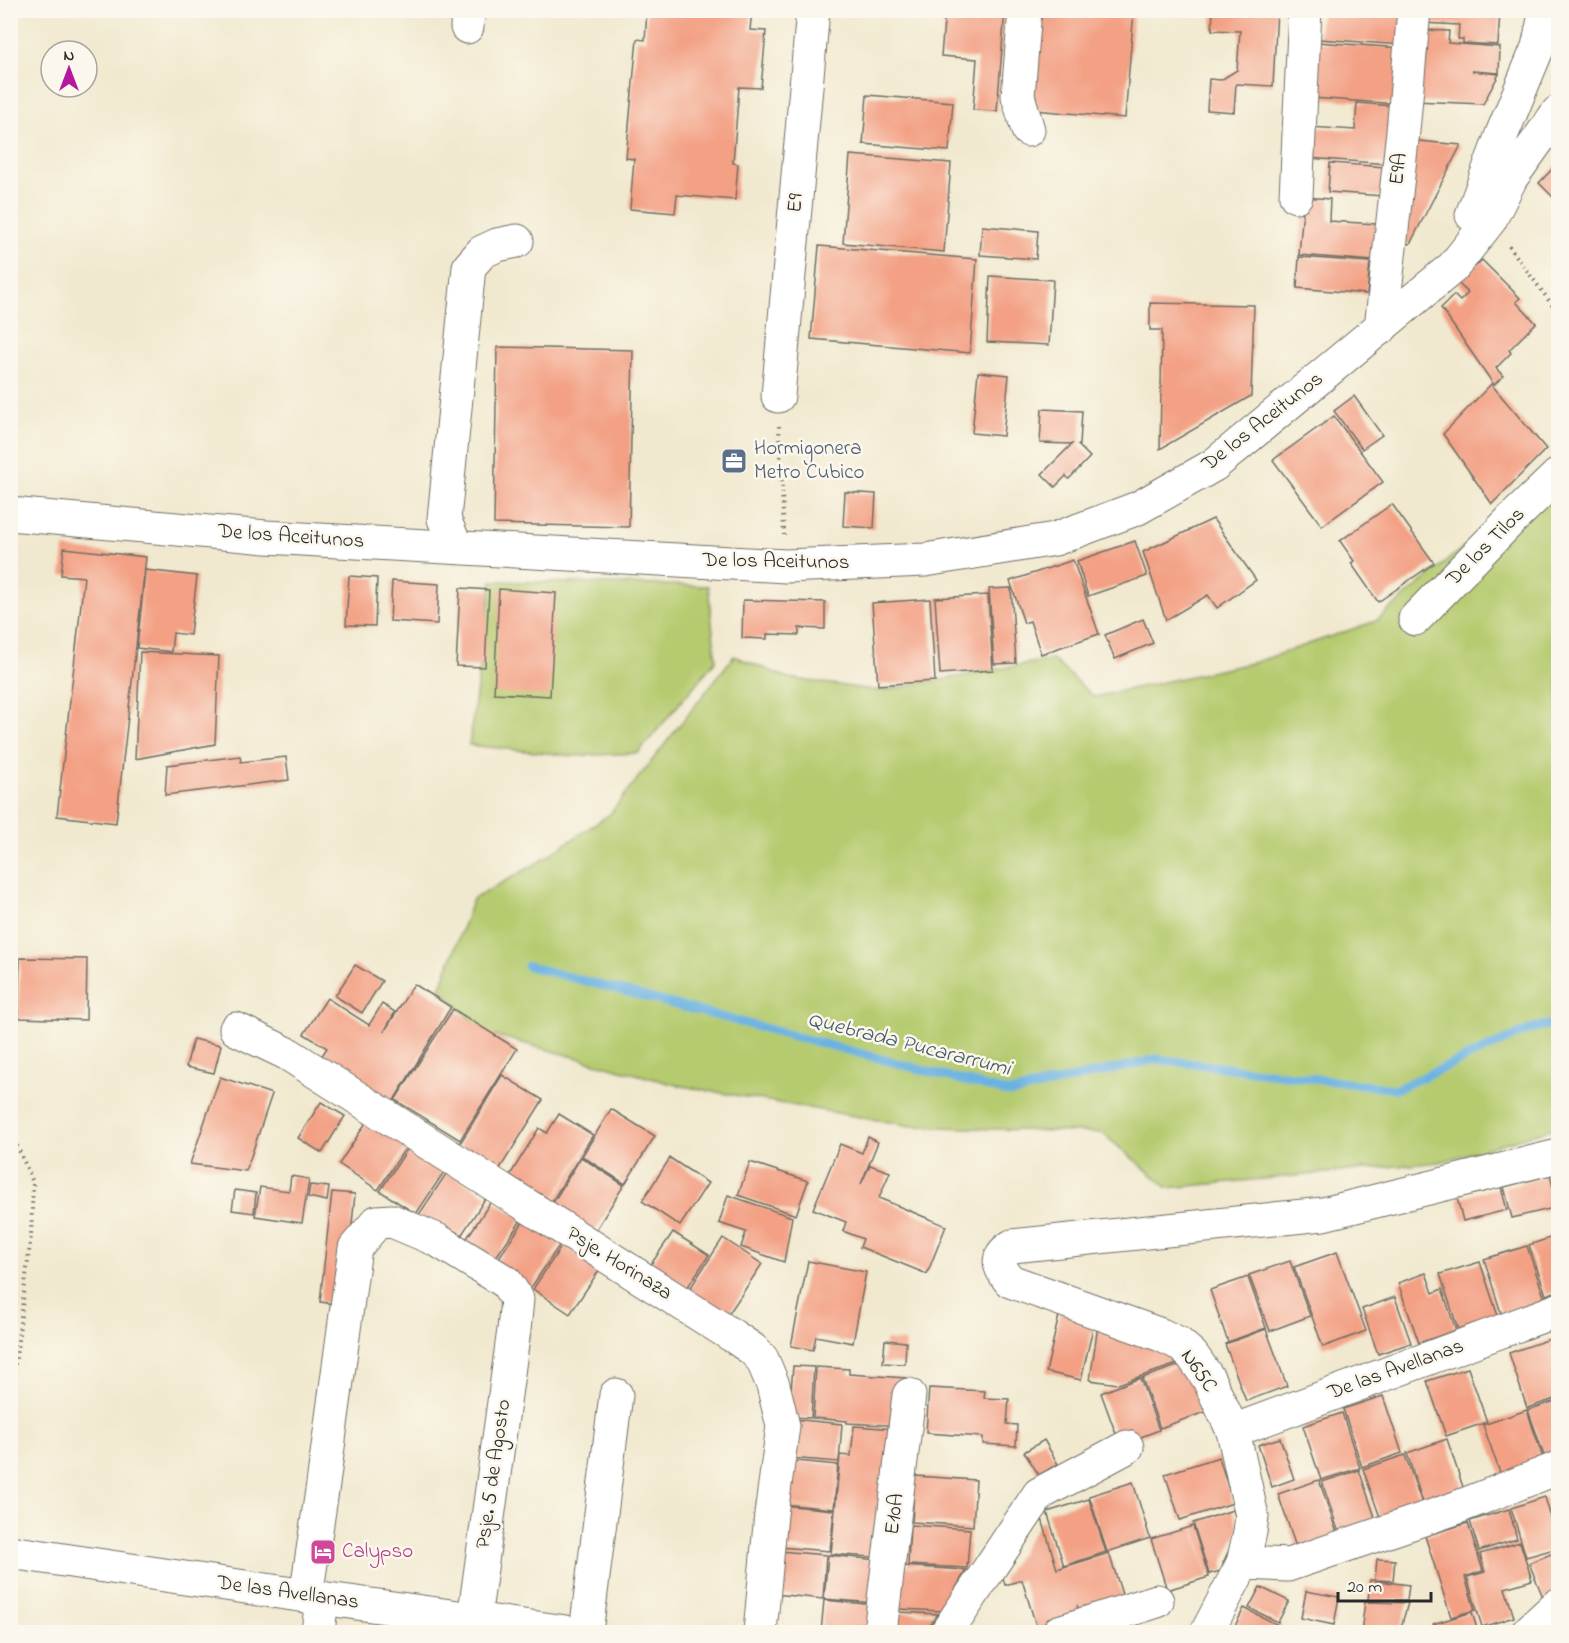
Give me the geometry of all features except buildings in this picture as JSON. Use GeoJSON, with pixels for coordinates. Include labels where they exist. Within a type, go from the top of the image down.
{"type":"FeatureCollection","features":[{"type":"Feature","properties":{"kind":"street","name":"E9"},"geometry":{"type":"LineString","coordinates":[[778,396],[813,10]]}},
{"type":"Feature","properties":{"kind":"street"},"geometry":{"type":"LineString","coordinates":[[1025,10],[1018,96],[1028,130]]}},
{"type":"Feature","properties":{"kind":"street"},"geometry":{"type":"LineString","coordinates":[[1296,196],[1305,10]]}},
{"type":"Feature","properties":{"kind":"street","name":"E9A"},"geometry":{"type":"LineString","coordinates":[[1380,328],[1403,131],[1414,10]]}},
{"type":"Feature","properties":{"kind":"street","name":"De los Aceitunos"},"geometry":{"type":"LineString","coordinates":[[1453,267],[1502,134],[1538,46],[1546,10]]}},
{"type":"Feature","properties":{"kind":"street","name":"De los Aceitunos"},"geometry":{"type":"LineString","coordinates":[[10,514],[266,537],[786,566],[925,560],[1055,539],[1138,508],[1214,465],[1453,267],[1490,220],[1511,178],[1558,112]]}},
{"type":"Feature","properties":{"kind":"street"},"geometry":{"type":"LineString","coordinates":[[456,547],[444,519],[469,267],[482,252],[497,245],[517,241]]}},
{"type":"Feature","properties":{"kind":"street","name":"De los Tilos"},"geometry":{"type":"LineString","coordinates":[[1415,619],[1558,475]]}},
{"type":"Feature","properties":{"kind":"street","name":"Psje. Horinaza"},"geometry":{"type":"LineString","coordinates":[[236,1029],[288,1054],[733,1336],[762,1359],[773,1384],[783,1426],[771,1514],[760,1632]]}},
{"type":"Feature","properties":{"kind":"street","name":"N65C"},"geometry":{"type":"LineString","coordinates":[[1208,1632],[1243,1563],[1252,1516],[1233,1431],[1208,1378],[1192,1355],[1178,1343],[1010,1281],[1000,1265],[1004,1251],[1012,1246],[1323,1214],[1558,1156]]}},
{"type":"Feature","properties":{"kind":"street","name":"Psje. 5 de Agosto"},"geometry":{"type":"LineString","coordinates":[[318,1632],[314,1597],[324,1484],[356,1248],[377,1222],[392,1221],[437,1240],[506,1282],[517,1299],[474,1619]]}},
{"type":"Feature","properties":{"kind":"street","name":"De las Avellanas"},"geometry":{"type":"LineString","coordinates":[[1233,1431],[1558,1310]]}},
{"type":"Feature","properties":{"kind":"street"},"geometry":{"type":"LineString","coordinates":[[585,1632],[616,1395]]}},
{"type":"Feature","properties":{"kind":"street","name":"E10A"},"geometry":{"type":"LineString","coordinates":[[880,1632],[909,1395]]}},
{"type":"Feature","properties":{"kind":"street"},"geometry":{"type":"LineString","coordinates":[[947,1632],[1039,1494],[1127,1447]]}},
{"type":"Feature","properties":{"kind":"street"},"geometry":{"type":"LineString","coordinates":[[1243,1563],[1288,1565],[1453,1509],[1558,1468]]}},
{"type":"Feature","properties":{"kind":"street","name":"De las Avellanas"},"geometry":{"type":"LineString","coordinates":[[10,1552],[566,1632]]}},
{"type":"Feature","properties":{"kind":"street"},"geometry":{"type":"LineString","coordinates":[[1059,1632],[1157,1601]]}},
{"type":"Feature","properties":{"kind":"street"},"geometry":{"type":"LineString","coordinates":[[1528,1632],[1558,1605]]}},
{"type":"Feature","properties":{"kind":"path"},"geometry":{"type":"LineString","coordinates":[[1490,220],[1558,313]]}},
{"type":"Feature","properties":{"kind":"path"},"geometry":{"type":"LineString","coordinates":[[778,396],[786,566]]}},
{"type":"Feature","properties":{"kind":"path"},"geometry":{"type":"LineString","coordinates":[[10,1136],[15,1141],[33,1182],[31,1236],[10,1405]]}},
{"type":"Feature","properties":{"kind":"green space"},"geometry":{"type":"Polygon","coordinates":[[[1558,467],[1558,1127],[1440,1162],[1168,1188],[1102,1133],[912,1126],[676,1085],[483,1032],[440,989],[473,899],[534,865],[610,814],[734,656],[788,678],[880,691],[1052,659],[1094,697],[1256,662],[1376,621],[1558,467]]]}},
{"type":"Feature","properties":{"kind":"green space"},"geometry":{"type":"Polygon","coordinates":[[[492,581],[708,586],[716,660],[638,753],[574,756],[469,745],[492,581]]]}},
{"type":"Feature","properties":{"kind":"waterway","name":"Quebrada Pucararrumi"},"geometry":{"type":"LineString","coordinates":[[528,966],[1010,1093],[1157,1059],[1396,1089],[1533,1028],[1558,1023]]}},
{"type":"Feature","properties":{"kind":"place","name":"Hormigonera Metro Cubico"},"geometry":{"type":"Point","coordinates":[734,461]}},
{"type":"Feature","properties":{"kind":"place","name":"Calypso"},"geometry":{"type":"Point","coordinates":[323,1552]}}]}
